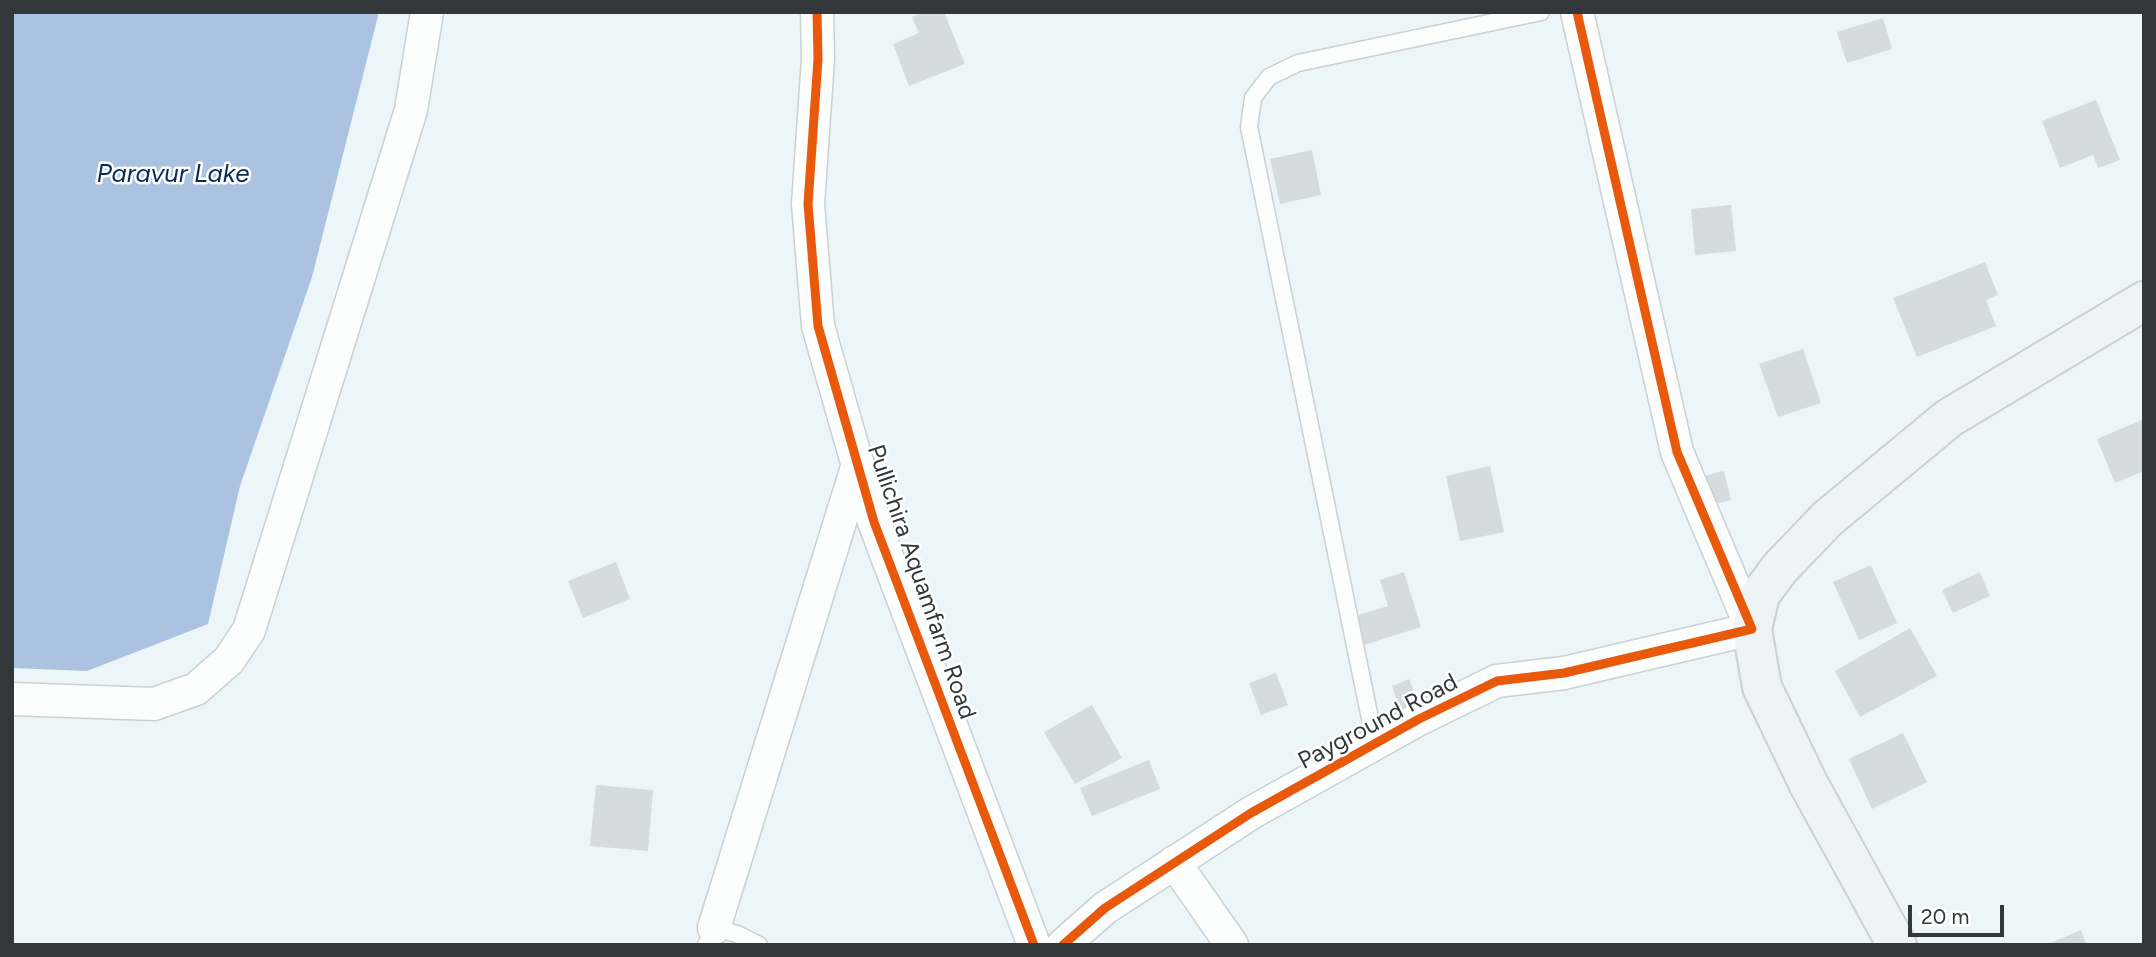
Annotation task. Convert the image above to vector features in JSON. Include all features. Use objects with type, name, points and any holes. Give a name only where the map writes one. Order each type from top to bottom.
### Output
[{"type":"main road","points":[[1897,945],[1808,783],[1762,687],[1752,629],[1760,595],[1780,568],[1827,519],[1950,418],[2144,301]]},
{"type":"street","points":[[12,699],[154,704],[196,689],[229,660],[249,630],[411,110],[427,12]]},
{"type":"street","name":"Pullichira Aquamfarm Road","points":[[817,12],[818,59],[808,204],[818,326],[874,522],[1034,945]]},
{"type":"street","points":[[1577,12],[1677,452],[1752,629]]},
{"type":"street","name":"Pullichira Aquamfarm Road","points":[[710,937],[858,464]]},
{"type":"street","name":"Payground Road","points":[[1063,945],[1105,908],[1251,813],[1375,743],[1497,681],[1564,673],[1752,629]]},
{"type":"street","points":[[1174,862],[1232,945]]},
{"type":"lane","points":[[1375,743],[1249,127],[1253,98],[1269,77],[1298,63],[1541,12]]},
{"type":"lane","name":"Pullichira Aquamfarm Road","points":[[710,937],[737,933],[759,945]]},
{"type":"water","name":"Paravur Lake","points":[[12,12],[379,12],[312,277],[240,486],[208,624],[87,671],[12,668]]},
{"type":"building","points":[[923,12],[944,12],[965,64],[909,86],[893,44],[919,33],[912,17]]},
{"type":"building","points":[[1883,18],[1892,49],[1847,63],[1837,32]]},
{"type":"building","points":[[2096,100],[2120,160],[2098,168],[2093,155],[2060,168],[2042,121]]},
{"type":"building","points":[[1312,150],[1321,195],[1280,204],[1270,159]]},
{"type":"building","points":[[1731,205],[1736,251],[1695,255],[1691,209]]},
{"type":"building","points":[[1985,262],[1998,295],[1986,300],[1996,326],[1917,357],[1893,298]]},
{"type":"building","points":[[1803,349],[1821,403],[1778,417],[1759,364]]},
{"type":"building","points":[[2144,419],[2144,471],[2115,483],[2097,439]]},
{"type":"building","points":[[1490,466],[1504,532],[1460,541],[1446,476]]},
{"type":"building","points":[[1724,471],[1731,500],[1711,505],[1703,476]]},
{"type":"building","points":[[616,562],[630,599],[583,618],[568,581]]},
{"type":"building","points":[[1871,565],[1897,623],[1859,640],[1833,582]]},
{"type":"building","points":[[1404,572],[1421,627],[1364,645],[1355,616],[1388,606],[1380,580]]},
{"type":"building","points":[[1980,572],[1990,596],[1953,613],[1942,590]]},
{"type":"building","points":[[1910,628],[1937,676],[1860,717],[1835,671]]},
{"type":"building","points":[[1276,673],[1288,705],[1261,715],[1249,683]]},
{"type":"building","points":[[1409,679],[1420,707],[1402,714],[1392,686]]},
{"type":"building","points":[[1092,705],[1122,758],[1075,784],[1044,732]]},
{"type":"building","points":[[1903,733],[1927,782],[1872,809],[1849,759]]},
{"type":"building","points":[[1149,760],[1160,789],[1092,816],[1080,788]]},
{"type":"building","points":[[596,785],[653,790],[648,851],[590,846]]},
{"type":"building","points":[[2081,930],[2087,945],[2046,945]]},
{"type":"cycle path","points":[[817,12],[818,59],[808,204],[818,326],[874,522],[1034,945]]},
{"type":"cycle path","points":[[1063,945],[1105,908],[1251,813],[1419,719],[1497,681],[1564,673],[1752,629],[1677,452],[1577,12]]}]
